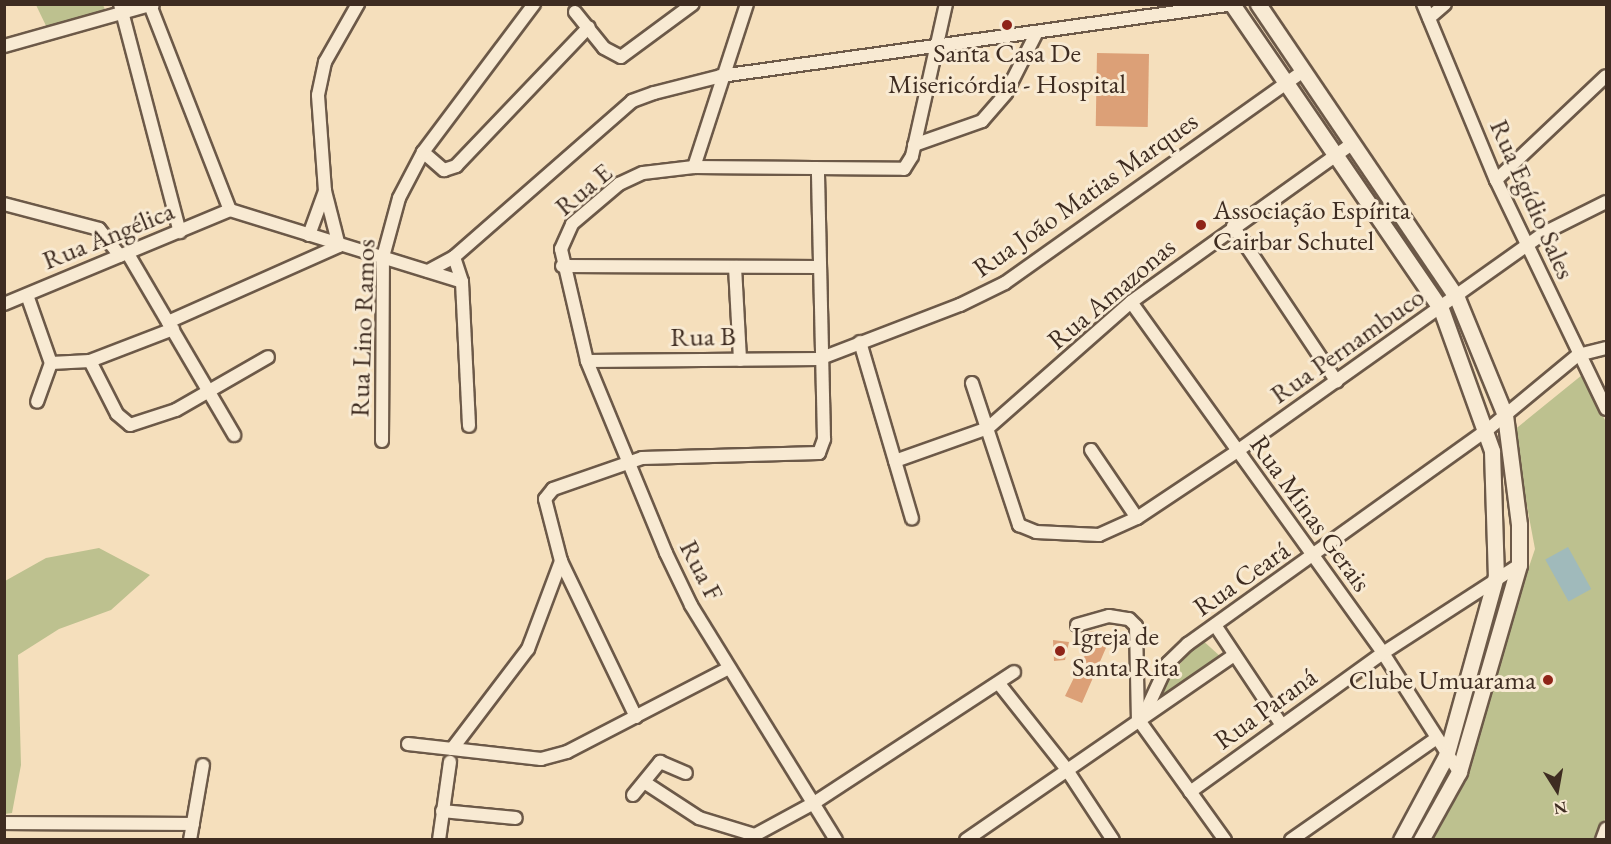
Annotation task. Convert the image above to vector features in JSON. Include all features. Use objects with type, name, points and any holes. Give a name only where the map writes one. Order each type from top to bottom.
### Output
[{"type":"street","points":[[339,246],[325,191],[318,95],[325,62],[358,4]]},
{"type":"street","name":"Rua Lino Ramos","points":[[382,441],[383,257],[399,198],[423,153],[534,4]]},
{"type":"street","points":[[563,4],[575,8],[604,48],[621,57],[693,4]]},
{"type":"street","points":[[694,167],[747,4]]},
{"type":"street","points":[[914,145],[946,4]]},
{"type":"street","points":[[1258,4],[1300,73],[1456,298],[1505,415],[1519,525],[1519,565],[1459,772],[1421,840]]},
{"type":"street","name":"Rua Egídio Sales","points":[[1424,4],[1496,180],[1578,355],[1606,409]]},
{"type":"street","points":[[1429,18],[1445,4]]},
{"type":"street","points":[[4,46],[122,10],[151,5],[230,210],[339,246],[383,257],[462,282]]},
{"type":"street","points":[[428,271],[454,256],[632,101],[722,76],[1233,5],[1283,85],[1442,309],[1486,431],[1496,479],[1496,576],[1446,756],[1401,840]]},
{"type":"street","points":[[122,10],[180,232]]},
{"type":"street","points":[[423,153],[444,170],[456,166],[589,27]]},
{"type":"street","points":[[914,145],[982,121],[1006,93],[1037,32]]},
{"type":"street","name":"Rua João Matias Marques","points":[[819,358],[1005,283],[1300,73]]},
{"type":"street","points":[[1496,180],[1606,76]]},
{"type":"street","name":"Rua E","points":[[626,462],[587,361],[562,266],[563,236],[619,184],[643,173],[694,167],[903,169],[914,145]]},
{"type":"street","name":"Rua Amazonas","points":[[896,461],[988,428],[1131,302],[1233,226],[1350,145]]},
{"type":"street","points":[[636,717],[561,561],[545,499],[553,489],[626,462],[819,453],[824,439],[819,358],[818,169]]},
{"type":"street","points":[[309,235],[325,191]]},
{"type":"street","name":"Rua Pernambuco","points":[[988,428],[1019,525],[1036,532],[1099,535],[1137,518],[1442,309],[1527,246],[1606,202]]},
{"type":"street","points":[[4,204],[99,229],[124,255],[170,325],[234,435]]},
{"type":"street","name":"Rua Angélica","points":[[4,304],[230,210]]},
{"type":"street","points":[[1233,226],[1336,382]]},
{"type":"street","points":[[51,363],[90,361],[339,246]]},
{"type":"street","points":[[454,256],[462,282],[469,426]]},
{"type":"street","points":[[562,266],[820,267]]},
{"type":"street","points":[[735,267],[740,360]]},
{"type":"street","points":[[27,295],[51,363],[37,402]]},
{"type":"street","name":"Rua Minas Gerais","points":[[1131,302],[1236,452],[1383,652],[1435,739],[1459,772]]},
{"type":"street","points":[[860,342],[912,519]]},
{"type":"street","points":[[1578,355],[1606,348]]},
{"type":"street","name":"Rua Ceará","points":[[1141,717],[1168,663],[1215,625],[1486,431],[1578,355]]},
{"type":"street","points":[[90,361],[117,414],[130,425],[176,410],[268,357]]},
{"type":"street","name":"Rua B","points":[[587,361],[819,358]]},
{"type":"street","points":[[972,383],[988,428]]},
{"type":"street","points":[[1091,450],[1137,518]]},
{"type":"street","name":"Rua F","points":[[626,462],[691,605],[836,840]]},
{"type":"street","points":[[452,749],[528,649],[561,561]]},
{"type":"street","name":"Rua Paraná","points":[[1190,792],[1383,652],[1496,576],[1519,565]]},
{"type":"street","points":[[1077,624],[1109,616],[1129,619],[1136,626],[1141,717],[1223,839]]},
{"type":"street","points":[[1215,625],[1281,724]]},
{"type":"street","points":[[966,840],[1065,767],[1234,654]]},
{"type":"street","points":[[408,744],[541,759],[636,717],[729,668]]},
{"type":"street","points":[[644,782],[699,818],[755,835],[814,803],[1000,685],[1014,672]]},
{"type":"street","points":[[1000,685],[1065,767],[1113,840]]},
{"type":"street","points":[[1291,840],[1435,739]]},
{"type":"street","points":[[439,840],[450,762]]},
{"type":"street","points":[[633,795],[660,762],[686,773]]},
{"type":"street","points":[[190,840],[203,765]]},
{"type":"street","points":[[442,811],[516,818]]},
{"type":"street","points":[[4,824],[193,824]]},
{"type":"street","points":[[1602,840],[1606,829]]},
{"type":"green space","points":[[36,5],[103,5],[109,18],[49,32]]},
{"type":"green space","name":"Clube Umuarama","points":[[1582,375],[1606,422],[1606,817],[1596,839],[1424,840],[1446,811],[1535,549],[1513,431]]},
{"type":"green space","points":[[99,548],[150,575],[111,610],[59,629],[18,655],[21,765],[12,813],[5,814],[5,581],[46,558]]},
{"type":"green space","points":[[1200,638],[1221,657],[1153,701],[1177,668]]},
{"type":"water","points":[[1568,547],[1591,589],[1569,602],[1545,560]]},
{"type":"building","points":[[1097,53],[1149,54],[1148,127],[1096,126]]},
{"type":"building","points":[[1086,631],[1112,634],[1082,703],[1065,696],[1088,649]]},
{"type":"building","name":"Igreja de Santa Rita","points":[[1053,640],[1069,642],[1065,660],[1054,661]]},
{"type":"place","name":"Santa Casa De Misericórdia - Hospital","points":[[1007,25]]},
{"type":"place","name":"Associação Espírita Cairbar Schutel","points":[[1201,225]]},
{"type":"place","name":"Igreja de Santa Rita","points":[[1060,651]]},
{"type":"place","name":"Clube Umuarama","points":[[1548,680]]}]
